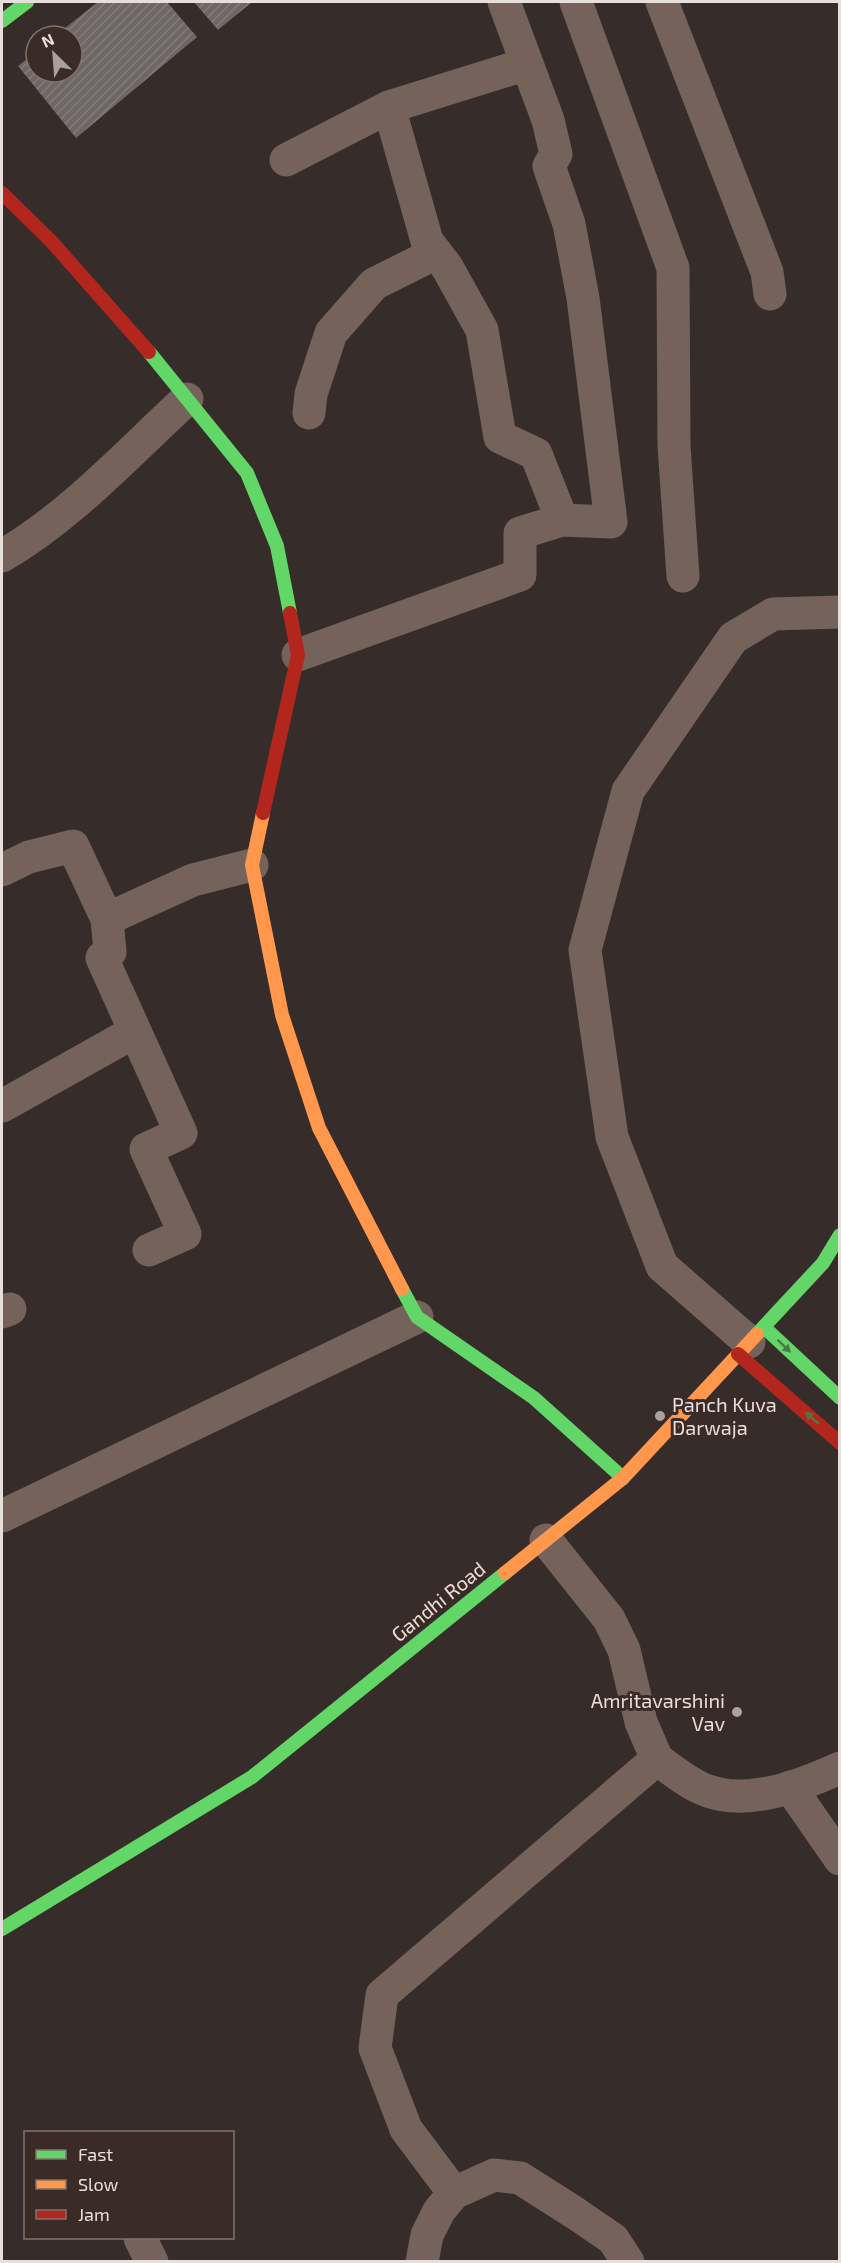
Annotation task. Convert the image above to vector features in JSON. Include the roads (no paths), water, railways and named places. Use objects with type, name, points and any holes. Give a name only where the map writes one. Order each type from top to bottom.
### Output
[{"type":"street","points":[[2,21],[27,2]]},
{"type":"street","points":[[298,655],[520,575],[520,533],[562,520],[611,522],[583,298],[569,224],[549,166],[556,154],[548,120],[504,2]]},
{"type":"street","points":[[576,2],[673,268],[674,446],[683,576]]},
{"type":"street","points":[[662,2],[767,272],[771,294]]},
{"type":"street","points":[[286,160],[390,107],[527,64]]},
{"type":"street","points":[[390,107],[427,241],[482,330],[500,437],[536,454],[562,520]]},
{"type":"street","points":[[2,193],[51,241],[248,473],[277,546],[298,655],[252,865],[282,1016],[319,1128],[417,1317],[534,1398],[623,1478]]},
{"type":"street","points":[[309,413],[311,394],[331,333],[374,284],[436,253]]},
{"type":"street","points":[[2,556],[25,542],[81,496],[187,399]]},
{"type":"street","points":[[840,612],[773,614],[733,638],[628,791],[585,950],[612,1137],[662,1266],[750,1341],[840,1398]]},
{"type":"street","points":[[2,870],[29,857],[73,846],[107,919],[110,952],[102,958],[181,1133],[146,1149],[185,1234],[149,1250]]},
{"type":"street","points":[[107,919],[193,880],[252,865]]},
{"type":"street","points":[[2,1106],[134,1032]]},
{"type":"street","name":"Gandhi Road","points":[[2,1929],[252,1777],[623,1478],[823,1263],[840,1235]]},
{"type":"street","points":[[2,1516],[417,1317]]},
{"type":"street","points":[[750,1341],[840,1443]]},
{"type":"street","points":[[546,1540],[609,1618],[624,1650],[641,1722],[657,1759],[708,1791],[732,1796],[770,1792],[790,1787],[840,1768]]},
{"type":"street","points":[[454,2193],[406,2129],[375,2048],[382,1995],[657,1759]]},
{"type":"street","points":[[790,1787],[840,1859]]},
{"type":"street","points":[[422,2262],[427,2235],[439,2211],[454,2193],[494,2175],[520,2178],[614,2239],[628,2262]]},
{"type":"street","points":[[140,2239],[152,2262]]},
{"type":"place","name":"Panch Kuva Darwaja","points":[[660,1416]]},
{"type":"place","name":"Amritavarshini Vav","points":[[737,1712]]}]
